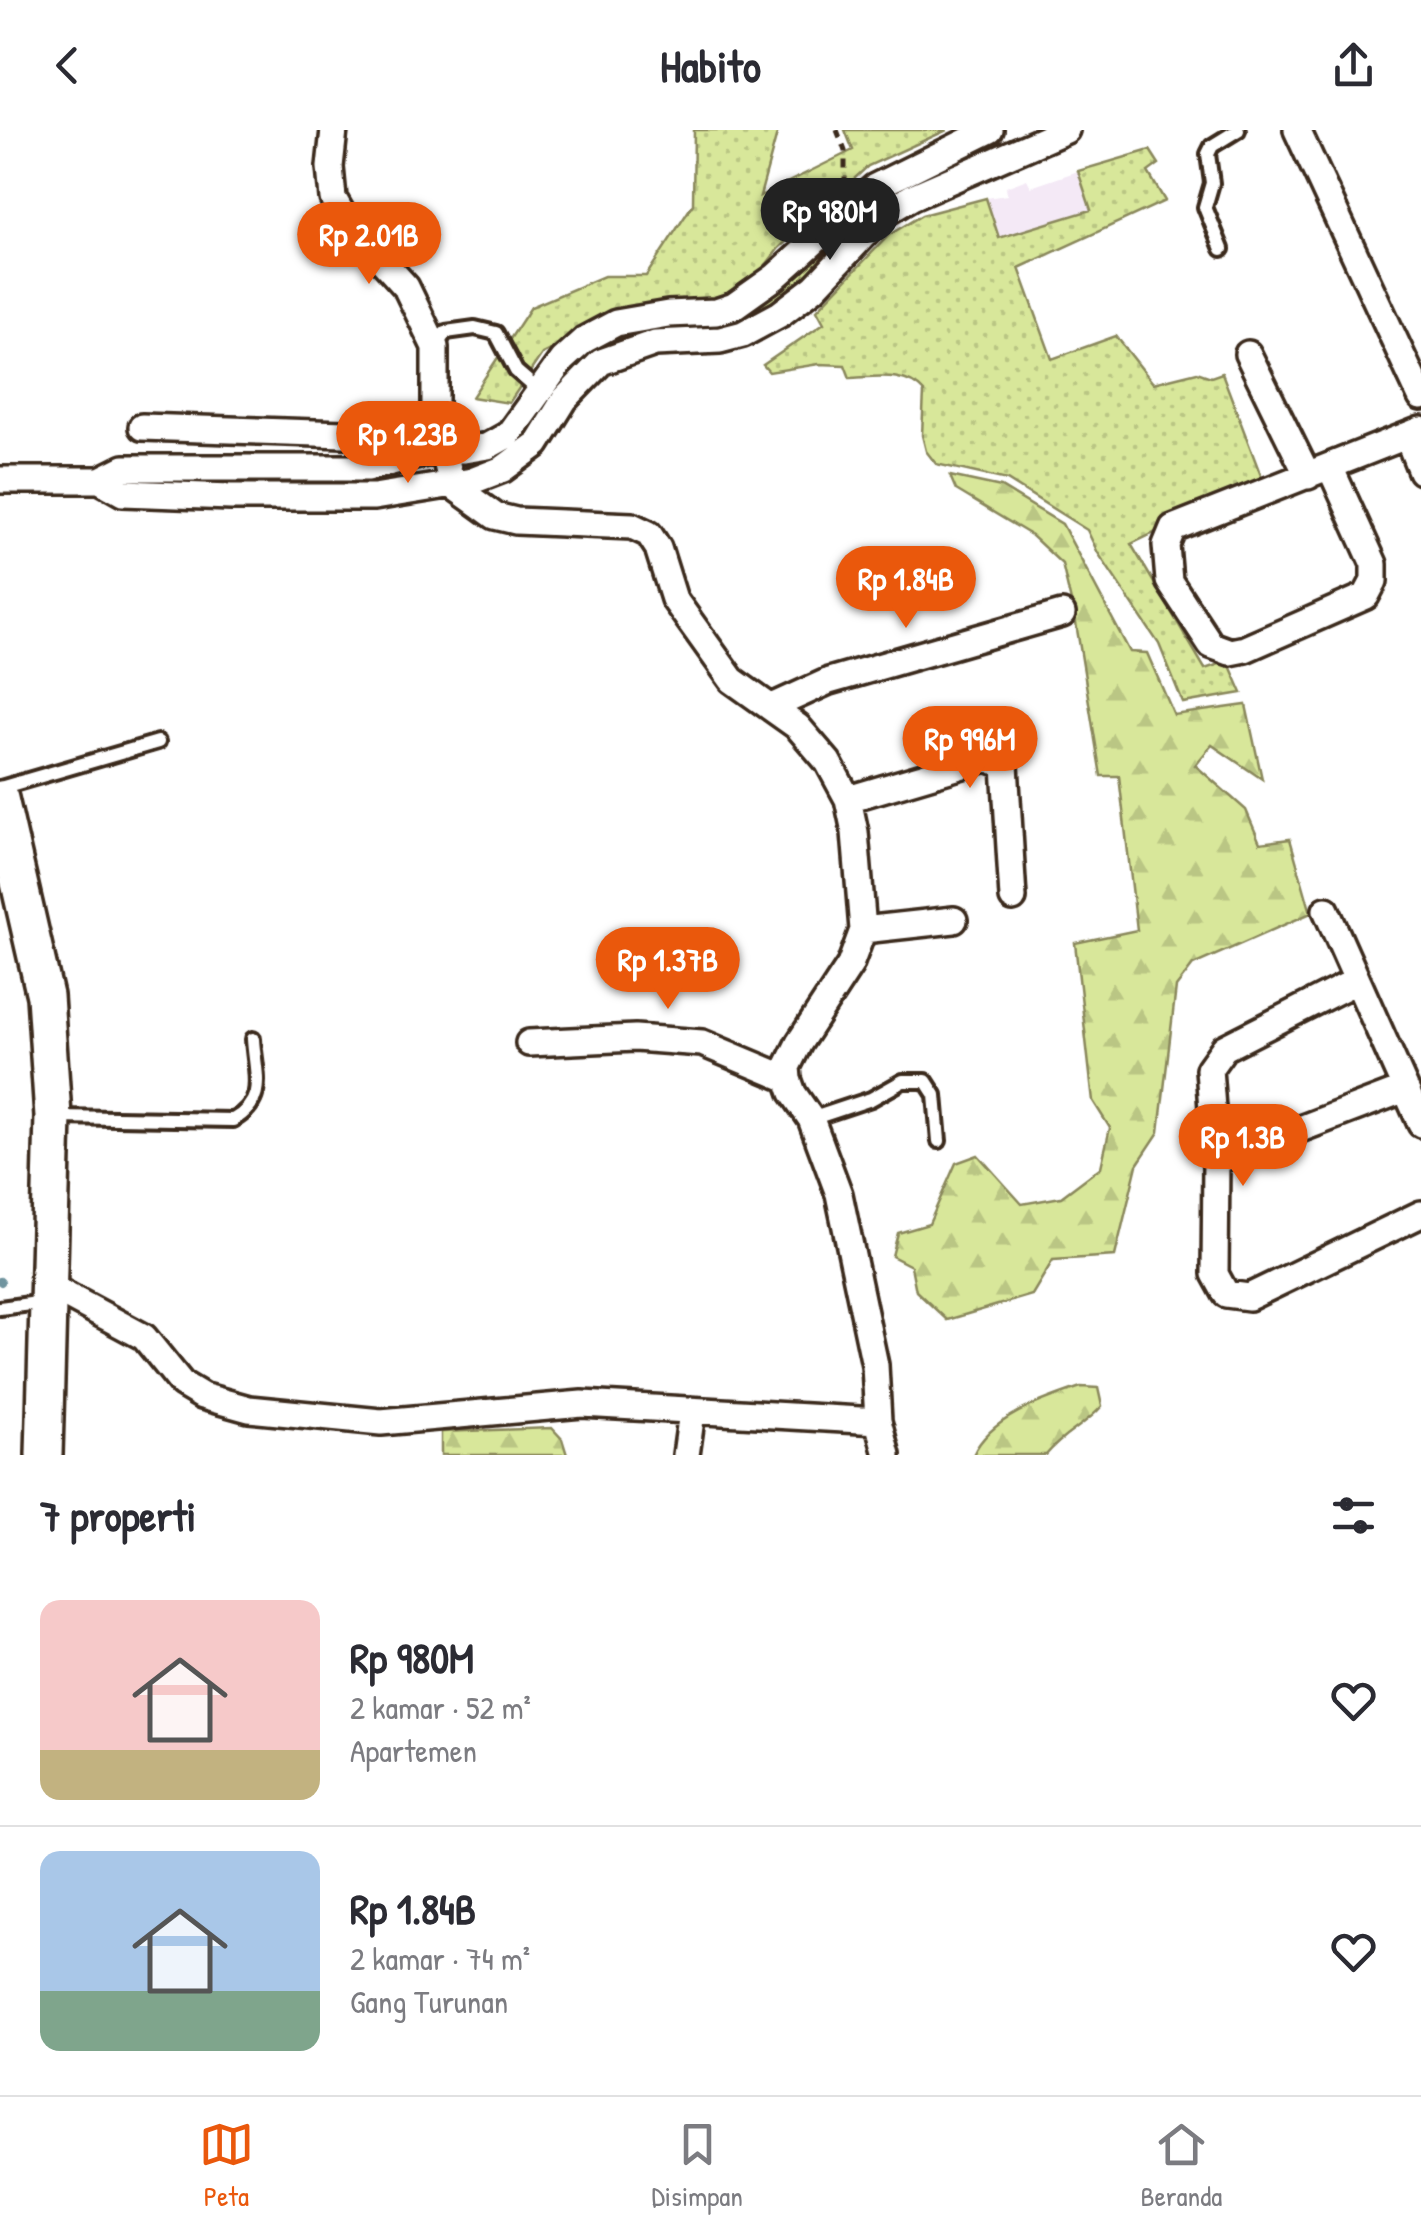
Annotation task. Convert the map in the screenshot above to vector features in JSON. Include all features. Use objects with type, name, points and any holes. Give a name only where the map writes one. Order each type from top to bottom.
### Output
[{"type":"main road","points":[[0,799],[45,996],[53,1116],[44,1455]]},
{"type":"street","points":[[334,130],[330,167],[333,198],[346,222],[406,287],[435,347],[434,416],[452,485],[495,516],[516,521],[632,526],[649,534],[658,548],[674,599],[732,680],[798,726],[828,762],[848,798],[855,832],[862,930],[850,966],[793,1055],[788,1079],[811,1119],[839,1194],[875,1365],[878,1421],[887,1455]]},
{"type":"street","points":[[902,172],[909,155],[951,130]]},
{"type":"street","points":[[0,480],[100,480],[124,468],[367,468],[443,449],[488,446],[508,436],[562,360],[584,340],[616,323],[668,314],[716,312],[734,306],[775,277],[859,200],[902,172],[990,130]]},
{"type":"street","points":[[100,480],[122,493],[231,498],[374,497],[472,481],[504,469],[538,444],[565,399],[601,362],[655,343],[720,340],[743,334],[814,288],[885,213],[912,197],[1066,130]]},
{"type":"street","points":[[1297,130],[1421,397]]},
{"type":"street","points":[[1248,354],[1318,471],[1374,564],[1374,581],[1366,596],[1245,649],[1230,652],[1210,645],[1169,581],[1166,545],[1173,528],[1318,471],[1414,433],[1421,472]]},
{"type":"street","points":[[539,392],[565,399]]},
{"type":"street","points":[[142,427],[373,435],[434,416]]},
{"type":"street","points":[[772,706],[829,681],[1062,614]]},
{"type":"street","points":[[848,798],[987,758],[1004,765],[1013,898]]},
{"type":"street","points":[[1326,910],[1420,1119]]},
{"type":"street","points":[[862,930],[954,920]]},
{"type":"street","points":[[1356,980],[1224,1048],[1209,1069],[1216,1161],[1215,1274],[1226,1294],[1249,1298],[1421,1214]]},
{"type":"street","points":[[530,1043],[635,1038],[702,1044],[788,1079]]},
{"type":"street","points":[[1216,1161],[1405,1089]]},
{"type":"street","points":[[48,1294],[144,1337],[182,1384],[202,1396],[250,1409],[381,1422],[582,1404],[878,1421]]},
{"type":"street","points":[[686,1455],[692,1412]]},
{"type":"lane","points":[[1222,249],[1205,207],[1212,183],[1208,154],[1212,146],[1238,130]]},
{"type":"lane","points":[[435,347],[446,332],[475,328],[496,333],[516,371],[539,392]]},
{"type":"lane","points":[[0,788],[158,742]]},
{"type":"lane","points":[[53,1116],[232,1120],[248,1111],[257,1099],[253,1039]]},
{"type":"lane","points":[[811,1119],[871,1099],[911,1079],[926,1082],[935,1094],[939,1141]]},
{"type":"lane","points":[[0,1308],[48,1294]]},
{"type":"path","points":[[837,130],[846,151],[845,182],[859,200]]},
{"type":"shaded area","points":[[1078,171],[1092,209],[999,238],[986,198],[1007,195],[1006,187],[1027,179],[1031,187]]},
{"type":"green space","points":[[694,130],[778,130],[760,196],[853,150],[845,130],[947,130],[868,166],[779,248],[734,306],[600,325],[542,354],[509,403],[472,397],[531,307],[604,276],[646,276],[693,204]]},
{"type":"green space","points":[[1150,150],[1159,164],[1148,172],[1165,201],[1019,268],[1052,359],[1116,336],[1153,383],[1197,372],[1211,377],[1222,373],[1263,481],[1131,544],[1205,669],[1228,661],[1242,693],[1183,703],[1159,644],[1087,530],[1007,480],[936,464],[926,451],[922,435],[924,392],[917,385],[890,377],[850,378],[845,365],[819,364],[769,372],[763,365],[824,323],[817,310],[889,235],[922,215],[986,198],[999,238],[1091,210],[1078,171]]},
{"type":"green space","points":[[863,215],[865,218],[820,267],[769,310],[722,330],[675,331],[669,327],[670,323],[752,301],[781,287],[803,270],[843,227]]},
{"type":"green space","points":[[950,476],[1001,487],[1062,524],[1130,652],[1147,653],[1174,715],[1246,705],[1262,779],[1212,745],[1195,765],[1246,810],[1260,843],[1290,839],[1311,913],[1193,965],[1176,987],[1159,1132],[1137,1165],[1115,1256],[1053,1260],[1032,1295],[947,1320],[916,1291],[911,1266],[892,1256],[898,1233],[929,1224],[956,1163],[978,1155],[1022,1204],[1061,1197],[1101,1167],[1110,1128],[1093,1101],[1075,943],[1137,930],[1119,776],[1101,776],[1076,623],[1062,564],[1031,535],[956,490]]},
{"type":"green space","points":[[1081,1387],[1098,1388],[1102,1406],[1046,1455],[973,1455],[1005,1420]]},
{"type":"green space","points":[[552,1428],[562,1439],[567,1455],[441,1455],[441,1432]]}]
